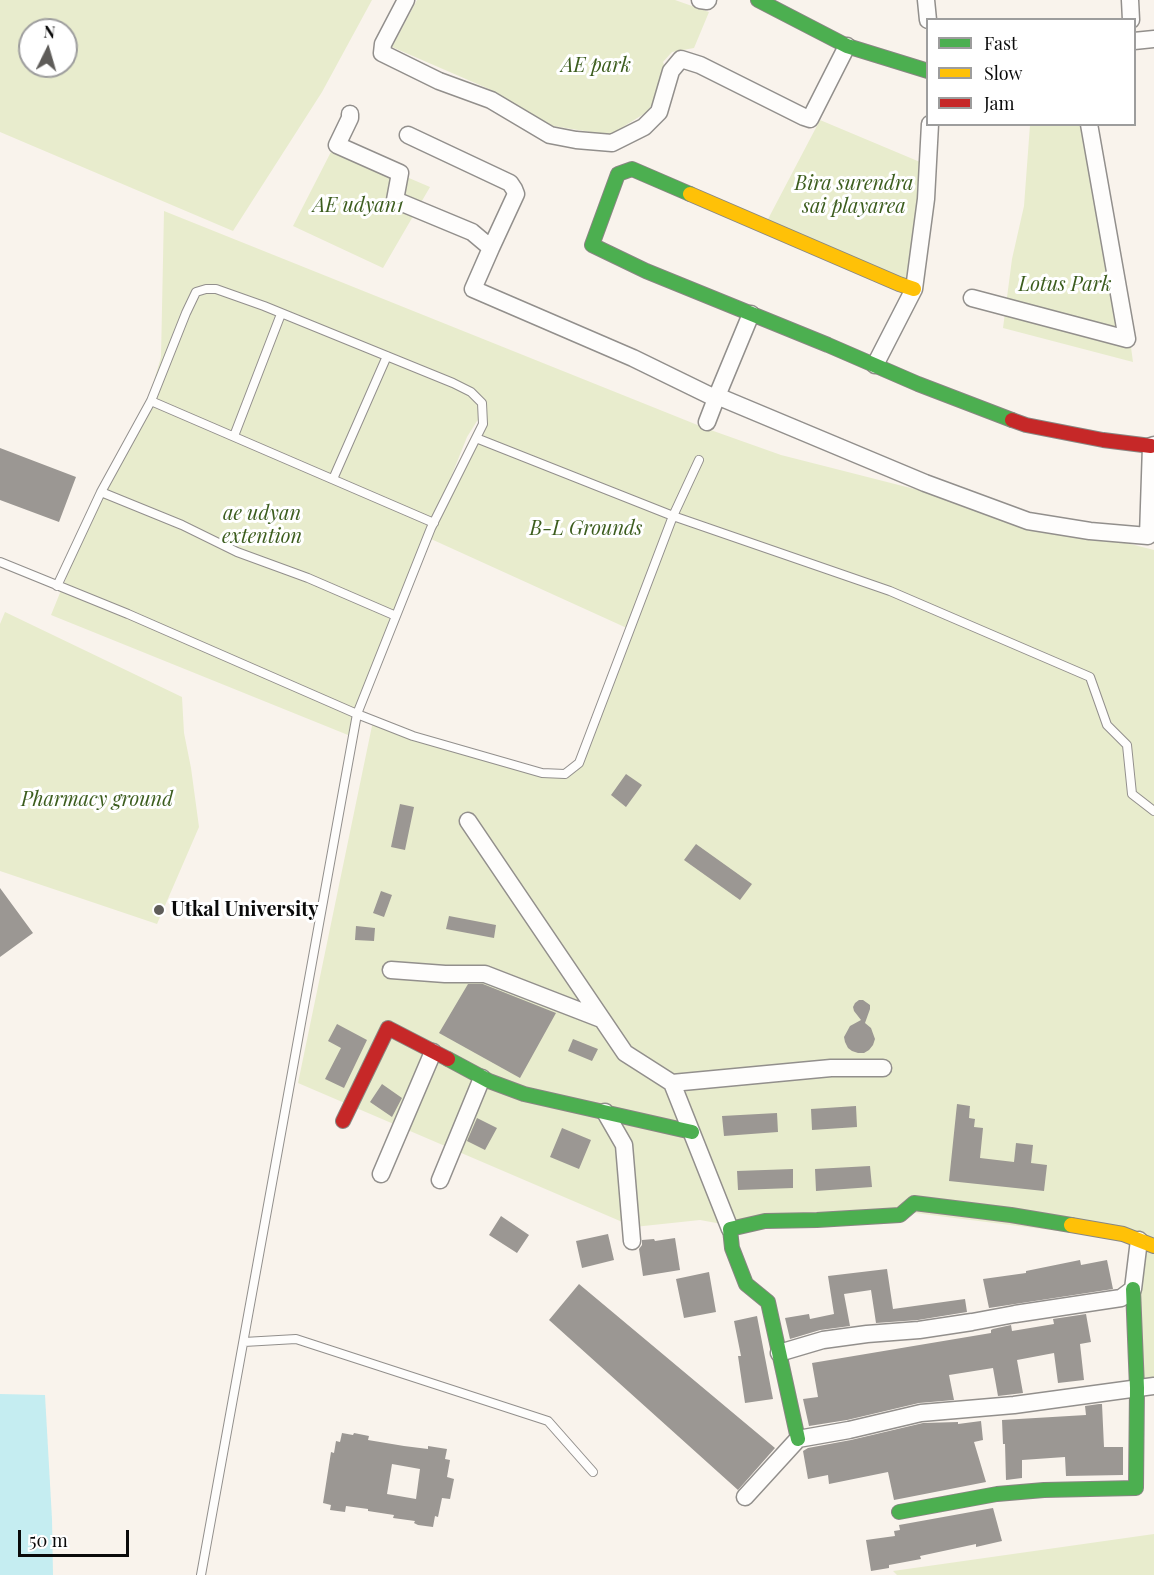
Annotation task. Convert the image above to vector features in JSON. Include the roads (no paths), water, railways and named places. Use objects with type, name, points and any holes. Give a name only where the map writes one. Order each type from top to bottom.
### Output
[{"type":"street","points":[[406,0],[383,44],[382,53],[439,81],[491,100],[550,135],[576,140],[612,143],[644,128],[659,112],[670,71],[681,59],[700,65],[810,119],[847,46]]},
{"type":"street","points":[[700,0],[708,0]]},
{"type":"street","points":[[758,0],[847,46],[926,71]]},
{"type":"street","points":[[926,0],[928,18]]},
{"type":"street","points":[[1130,0],[1131,18]]},
{"type":"street","points":[[1136,41],[1154,39]]},
{"type":"street","points":[[350,114],[337,146],[400,173],[395,200],[472,232],[491,248]]},
{"type":"street","points":[[875,365],[914,289],[926,199],[930,126]]},
{"type":"street","points":[[972,298],[1127,339],[1089,126]]},
{"type":"street","points":[[408,135],[510,183],[514,189],[516,194],[473,289],[717,397],[925,483],[1028,521],[1090,531],[1148,536],[1153,446],[1103,440],[1026,425],[918,384],[646,271],[591,245],[618,174],[632,169],[914,289]]},
{"type":"street","points":[[707,422],[751,314]]},
{"type":"street","points":[[468,821],[625,1053],[672,1083],[730,1229],[732,1248],[746,1284],[768,1302],[798,1439]]},
{"type":"street","points":[[392,970],[485,974],[601,1019]]},
{"type":"street","points":[[343,1121],[388,1028],[482,1078],[524,1094],[692,1132]]},
{"type":"street","points":[[381,1174],[433,1052]]},
{"type":"street","points":[[672,1083],[831,1068],[884,1068]]},
{"type":"street","points":[[440,1180],[482,1078]]},
{"type":"street","points":[[605,1112],[624,1145],[632,1241]]},
{"type":"street","points":[[730,1229],[765,1221],[900,1215],[914,1203],[1074,1225],[1123,1234],[1146,1243],[1133,1290],[1146,1387],[1136,1488],[1044,1490],[997,1494],[899,1512]]},
{"type":"street","points":[[779,1353],[823,1340],[919,1330],[1121,1298],[1133,1290]]},
{"type":"street","points":[[745,1497],[798,1439],[921,1413],[1014,1405],[1146,1387]]},
{"type":"lane","points":[[57,586],[101,492],[151,400],[196,292],[216,289],[281,314],[453,383],[471,392],[482,403],[483,424],[434,523],[357,714],[201,1575]]},
{"type":"lane","points":[[234,436],[281,314]]},
{"type":"lane","points":[[333,479],[387,356]]},
{"type":"lane","points":[[151,400],[434,523]]},
{"type":"lane","points":[[476,438],[673,516],[890,591],[1090,677],[1107,725],[1127,745],[1132,795],[1154,811]]},
{"type":"lane","points":[[0,562],[128,614],[357,714],[424,739],[542,773],[565,774],[579,763],[673,516],[699,460]]},
{"type":"lane","points":[[101,492],[182,525],[237,552],[308,578],[396,616]]},
{"type":"lane","points":[[244,1342],[296,1339],[548,1421],[593,1472]]},
{"type":"water","points":[[0,1394],[45,1395],[53,1575],[0,1575]]},
{"type":"place","name":"Utkal University","points":[[159,910]]},
{"type":"park label","name":"AE park","points":[[596,66]]},
{"type":"park label","name":"Bira surendra sai playarea","points":[[854,196]]},
{"type":"park label","name":"AE udyan1","points":[[358,206]]},
{"type":"park label","name":"Lotus Park","points":[[1065,285]]},
{"type":"park label","name":"ae udyan extention","points":[[262,526]]},
{"type":"park label","name":"B-L Grounds","points":[[586,529]]},
{"type":"park label","name":"Pharmacy ground","points":[[97,800]]}]
